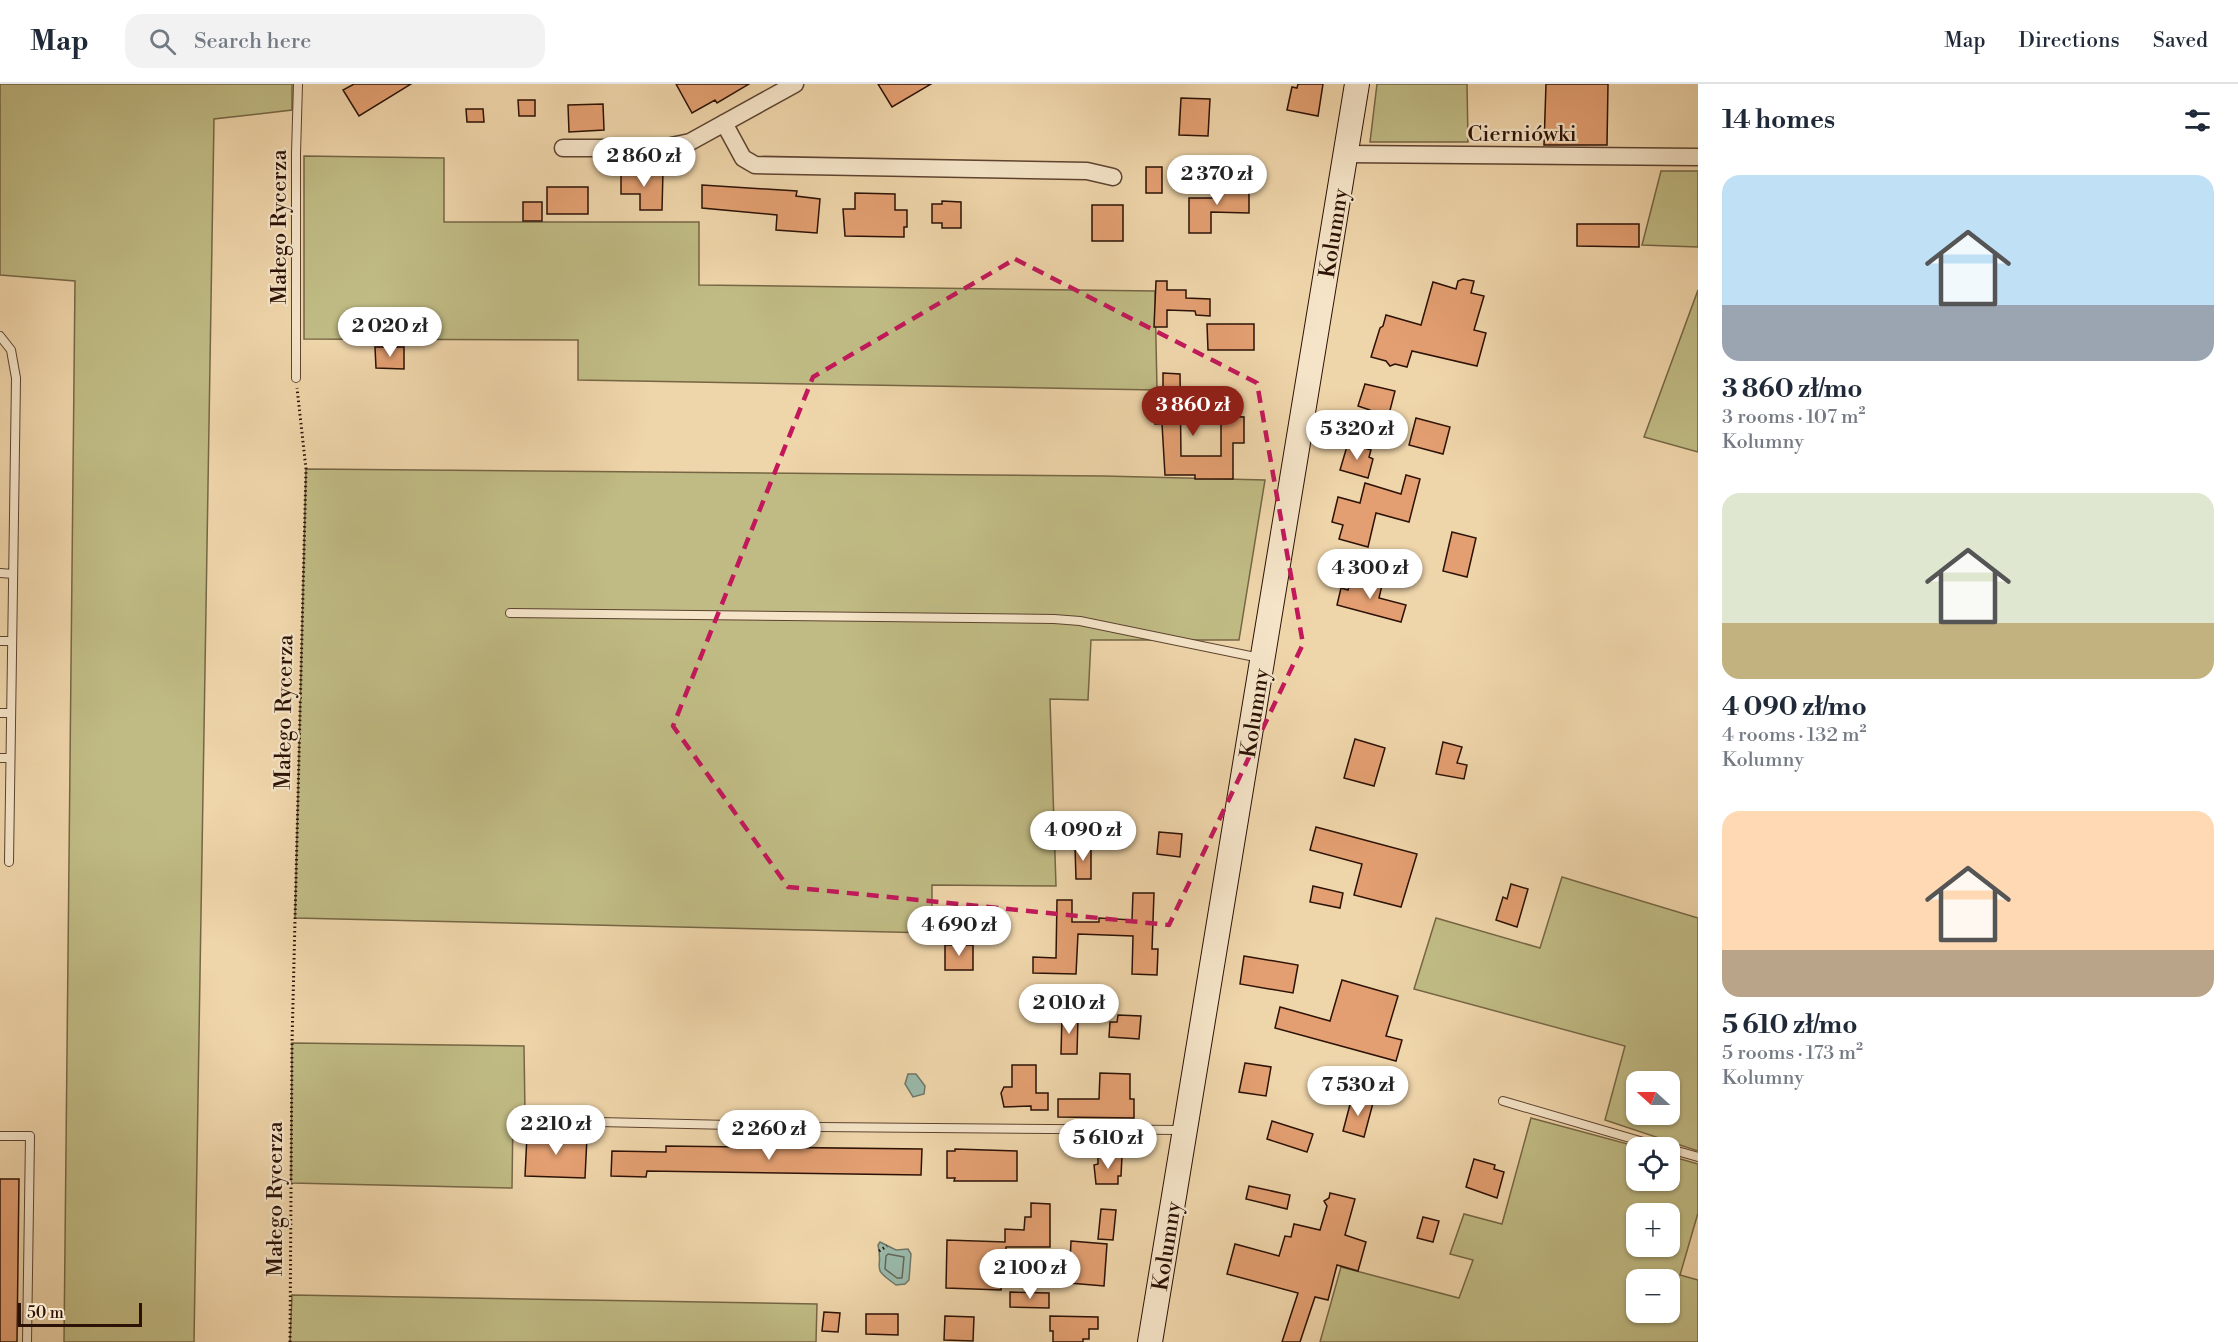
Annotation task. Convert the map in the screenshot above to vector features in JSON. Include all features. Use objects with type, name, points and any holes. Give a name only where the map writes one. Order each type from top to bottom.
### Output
[{"type":"street","points":[[563,148],[662,148],[690,142],[795,84]]},
{"type":"street","name":"Kolumny","points":[[1150,1342],[1357,84]]},
{"type":"street","points":[[724,123],[743,158],[755,165],[1087,171],[1113,177]]},
{"type":"street","name":"Cierniówki","points":[[1346,154],[1698,157]]},
{"type":"lane","name":"Małego Rycerza","points":[[296,378],[298,84]]},
{"type":"lane","points":[[0,336],[11,350],[16,378],[9,862]]},
{"type":"lane","points":[[0,573],[13,574]]},
{"type":"lane","points":[[510,613],[1054,619],[1080,621],[1263,659]]},
{"type":"lane","points":[[0,641],[12,641]]},
{"type":"lane","points":[[0,713],[11,713]]},
{"type":"lane","points":[[0,758],[10,758]]},
{"type":"lane","points":[[0,790],[10,790]]},
{"type":"lane","points":[[1503,1101],[1626,1137]]},
{"type":"lane","points":[[555,1121],[819,1127],[1185,1130]]},
{"type":"lane","points":[[0,1136],[30,1136],[27,1342]]},
{"type":"lane","points":[[1680,1152],[1698,1157]]},
{"type":"path","name":"Małego Rycerza","points":[[290,1342],[292,1043],[306,469],[296,378]]},
{"type":"path","points":[[879,1251],[887,1246]]},
{"type":"highlighted area","points":[[1015,259],[1257,383],[1303,644],[1169,925],[788,887],[673,726],[813,377]]},
{"type":"shaded area","points":[[0,84],[292,84],[292,110],[214,119],[194,1342],[64,1342],[75,281],[0,275]]},
{"type":"shaded area","points":[[1377,84],[1467,84],[1468,142],[1370,142]]},
{"type":"shaded area","points":[[304,156],[444,158],[444,222],[699,222],[699,285],[1155,291],[1157,390],[578,380],[578,340],[304,339]]},
{"type":"shaded area","points":[[1661,171],[1698,171],[1698,247],[1642,245]]},
{"type":"shaded area","points":[[1698,290],[1698,452],[1644,437]]},
{"type":"shaded area","points":[[306,469],[1104,476],[1265,480],[1239,640],[1091,640],[1088,700],[1050,699],[1056,886],[932,885],[932,933],[295,918]]},
{"type":"shaded area","points":[[1562,877],[1698,918],[1698,1151],[1680,1145],[1680,1137],[1656,1137],[1605,1120],[1625,1046],[1414,989],[1436,918],[1540,948]]},
{"type":"shaded area","points":[[292,1043],[524,1046],[525,1114],[513,1113],[512,1188],[291,1183]]},
{"type":"shaded area","points":[[1531,1118],[1626,1144],[1626,1191],[1680,1191],[1680,1159],[1698,1164],[1698,1213],[1680,1275],[1698,1280],[1698,1342],[1320,1342],[1341,1267],[1459,1298],[1473,1260],[1450,1254],[1464,1214],[1502,1224]]},
{"type":"shaded area","points":[[292,1295],[817,1304],[816,1342],[290,1342]]},
{"type":"water","points":[[908,1074],[916,1074],[925,1086],[924,1094],[913,1097],[905,1084]]},
{"type":"water","points":[[880,1242],[896,1250],[908,1249],[911,1254],[909,1280],[905,1284],[896,1285],[880,1271],[878,1245]]},
{"type":"building","points":[[354,84],[411,84],[359,116],[343,90]]},
{"type":"building","points":[[676,84],[749,84],[717,103],[715,100],[692,113]]},
{"type":"building","points":[[878,84],[931,84],[892,107]]},
{"type":"building","points":[[1298,84],[1323,84],[1318,116],[1287,110],[1292,87],[1297,88]]},
{"type":"building","points":[[1546,84],[1608,84],[1607,145],[1544,145]]},
{"type":"building","points":[[1181,98],[1210,99],[1208,136],[1179,135]]},
{"type":"building","points":[[518,100],[535,100],[535,116],[519,116]]},
{"type":"building","points":[[603,104],[604,130],[569,132],[568,105]]},
{"type":"building","points":[[466,109],[483,109],[484,122],[467,122]]},
{"type":"building","points":[[1146,167],[1162,167],[1162,193],[1146,193]]},
{"type":"building","points":[[621,171],[663,171],[662,210],[640,210],[640,194],[621,194]]},
{"type":"building","points":[[702,185],[797,191],[796,196],[820,199],[817,233],[776,230],[777,215],[702,208]]},
{"type":"building","points":[[1216,185],[1249,185],[1249,213],[1211,212],[1211,233],[1189,233],[1189,198],[1216,198]]},
{"type":"building","points":[[547,187],[588,187],[588,214],[547,214]]},
{"type":"building","points":[[855,193],[895,194],[895,210],[907,210],[907,227],[904,227],[904,237],[845,236],[843,209],[855,209]]},
{"type":"building","points":[[942,201],[961,202],[961,228],[942,228],[942,223],[932,223],[932,204],[942,204]]},
{"type":"building","points":[[523,202],[542,202],[542,221],[523,221]]},
{"type":"building","points":[[1092,205],[1123,205],[1123,241],[1092,241]]},
{"type":"building","points":[[1577,224],[1639,224],[1639,247],[1577,246]]},
{"type":"building","points":[[1463,279],[1474,281],[1471,293],[1484,296],[1474,330],[1486,333],[1477,366],[1412,351],[1407,367],[1395,364],[1390,366],[1386,361],[1371,357],[1386,315],[1421,325],[1433,282],[1456,289],[1458,281]]},
{"type":"building","points":[[1156,281],[1167,281],[1167,290],[1186,290],[1186,298],[1210,299],[1210,316],[1196,315],[1195,311],[1167,310],[1167,327],[1154,327]]},
{"type":"building","points":[[1207,324],[1254,324],[1254,350],[1208,350]]},
{"type":"building","points":[[375,347],[404,347],[404,369],[376,368]]},
{"type":"building","points":[[1163,373],[1180,374],[1181,456],[1221,456],[1221,416],[1244,417],[1244,443],[1233,443],[1233,479],[1195,479],[1195,475],[1165,475],[1162,424],[1155,424],[1155,390],[1163,390]]},
{"type":"building","points":[[1365,384],[1395,391],[1389,414],[1385,413],[1383,421],[1369,417],[1370,410],[1358,406]]},
{"type":"building","points":[[1416,418],[1450,427],[1443,454],[1409,445]]},
{"type":"building","points":[[1348,443],[1371,450],[1369,457],[1373,459],[1368,478],[1340,470]]},
{"type":"building","points":[[1406,475],[1420,479],[1409,522],[1376,513],[1368,547],[1339,539],[1343,525],[1332,522],[1338,497],[1360,503],[1365,483],[1401,494]]},
{"type":"building","points":[[1452,532],[1476,538],[1467,577],[1443,571]]},
{"type":"building","points":[[1352,577],[1382,585],[1379,598],[1406,605],[1401,622],[1337,605],[1341,588],[1348,590]]},
{"type":"building","points":[[1355,739],[1385,748],[1374,786],[1344,778]]},
{"type":"building","points":[[1443,742],[1462,747],[1457,763],[1467,765],[1464,779],[1436,774]]},
{"type":"building","points":[[1316,827],[1417,854],[1401,907],[1354,895],[1362,864],[1310,850]]},
{"type":"building","points":[[1159,832],[1182,834],[1180,857],[1157,854]]},
{"type":"building","points":[[1075,846],[1091,846],[1091,879],[1076,879]]},
{"type":"building","points":[[1511,884],[1528,889],[1517,927],[1496,920],[1503,897],[1507,899]]},
{"type":"building","points":[[1313,886],[1343,893],[1340,908],[1310,902]]},
{"type":"building","points":[[1133,893],[1154,893],[1152,949],[1158,949],[1157,975],[1132,974],[1133,936],[1078,934],[1076,974],[1033,973],[1033,957],[1056,958],[1057,900],[1072,900],[1072,922],[1099,922],[1099,918],[1132,920]]},
{"type":"building","points":[[945,945],[973,945],[973,970],[945,970]]},
{"type":"building","points":[[1244,956],[1298,965],[1293,993],[1240,984]]},
{"type":"building","points":[[1342,980],[1398,996],[1386,1036],[1402,1040],[1396,1061],[1275,1028],[1280,1007],[1330,1021]]},
{"type":"building","points":[[1118,1015],[1141,1016],[1139,1039],[1109,1037],[1110,1022],[1117,1022]]},
{"type":"building","points":[[1062,1016],[1078,1017],[1077,1054],[1061,1054]]},
{"type":"building","points":[[1245,1063],[1271,1067],[1266,1096],[1239,1092]]},
{"type":"building","points":[[1012,1065],[1036,1065],[1036,1093],[1048,1093],[1048,1110],[1031,1110],[1031,1106],[1004,1107],[1001,1093],[1004,1087],[1012,1087]]},
{"type":"building","points":[[1100,1073],[1130,1074],[1130,1099],[1134,1099],[1134,1118],[1058,1117],[1058,1099],[1099,1099]]},
{"type":"building","points":[[1352,1097],[1373,1103],[1364,1137],[1343,1131]]},
{"type":"building","points":[[1272,1121],[1313,1134],[1307,1152],[1267,1139]]},
{"type":"building","points":[[527,1135],[587,1137],[585,1178],[525,1176]]},
{"type":"building","points":[[666,1146],[922,1149],[921,1175],[647,1171],[646,1177],[611,1176],[612,1151],[666,1152]]},
{"type":"building","points":[[955,1149],[1017,1151],[1017,1181],[954,1181],[955,1178],[947,1178],[947,1151],[955,1151]]},
{"type":"building","points":[[1098,1156],[1122,1156],[1121,1176],[1118,1176],[1118,1184],[1096,1184],[1094,1165],[1098,1164]]},
{"type":"building","points":[[1474,1159],[1495,1165],[1494,1169],[1504,1172],[1497,1198],[1466,1187]]},
{"type":"building","points":[[0,1179],[19,1179],[17,1342],[0,1342]]},
{"type":"building","points":[[1249,1186],[1290,1195],[1287,1209],[1246,1199]]},
{"type":"building","points":[[1330,1193],[1355,1199],[1345,1235],[1366,1242],[1358,1271],[1337,1265],[1328,1300],[1315,1297],[1300,1342],[1282,1342],[1298,1293],[1227,1274],[1235,1244],[1279,1256],[1285,1236],[1291,1237],[1294,1224],[1320,1230],[1327,1206],[1324,1201],[1329,1198]]},
{"type":"building","points":[[1031,1203],[1050,1204],[1050,1247],[1006,1247],[1006,1267],[1002,1267],[1001,1290],[946,1288],[947,1240],[1005,1242],[1005,1229],[1024,1230],[1025,1217],[1031,1217]]},
{"type":"building","points":[[1101,1209],[1116,1210],[1113,1240],[1098,1239]]},
{"type":"building","points":[[1423,1217],[1439,1221],[1433,1242],[1417,1238]]},
{"type":"building","points":[[1071,1241],[1107,1244],[1104,1286],[1069,1283]]},
{"type":"building","points":[[1010,1292],[1049,1293],[1049,1308],[1010,1307]]},
{"type":"building","points":[[824,1312],[840,1313],[838,1332],[822,1331]]},
{"type":"building","points":[[866,1314],[898,1314],[898,1335],[866,1334]]},
{"type":"building","points":[[945,1316],[974,1317],[973,1341],[944,1340]]},
{"type":"building","points":[[1050,1316],[1098,1317],[1098,1329],[1089,1329],[1089,1339],[1083,1339],[1083,1342],[1053,1342]]}]
